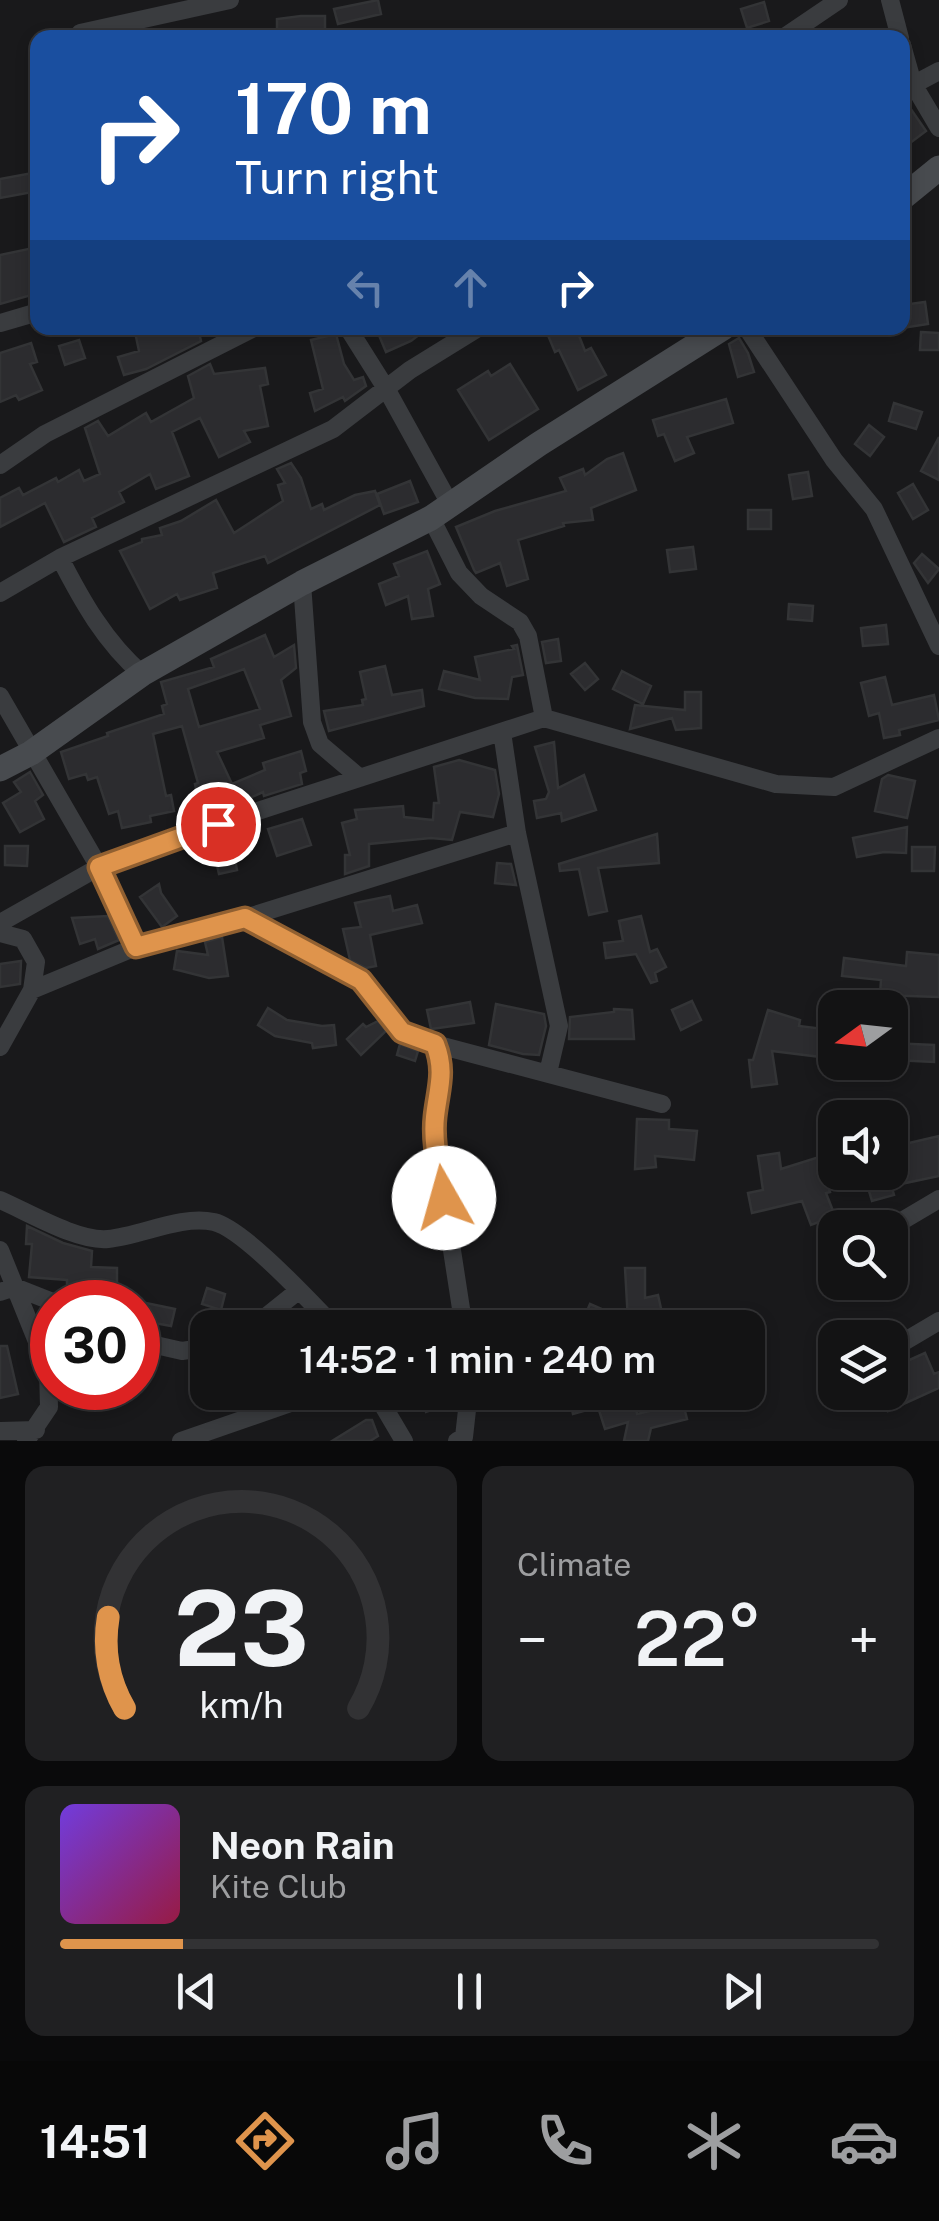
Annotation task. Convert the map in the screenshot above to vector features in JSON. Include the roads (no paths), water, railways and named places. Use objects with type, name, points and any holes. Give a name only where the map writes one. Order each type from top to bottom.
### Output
[{"type":"street","points":[[98,30],[230,0]]},
{"type":"street","points":[[796,30],[839,0]]},
{"type":"street","points":[[890,0],[898,30]]},
{"type":"street","points":[[910,86],[939,71]]},
{"type":"street","points":[[910,90],[939,128]]},
{"type":"street","points":[[910,192],[939,168]]},
{"type":"street","points":[[0,324],[30,315]]},
{"type":"street","points":[[0,465],[60,425],[240,335]]},
{"type":"street","points":[[352,335],[387,390],[441,511],[459,573],[481,596],[520,622],[528,636],[544,718]]},
{"type":"street","points":[[0,593],[60,558],[333,429],[410,370],[467,335]]},
{"type":"street","points":[[0,769],[32,753],[142,674],[302,583],[441,511],[712,335]]},
{"type":"street","points":[[752,335],[834,460],[874,509],[939,646]]},
{"type":"street","points":[[60,558],[94,620],[121,655],[142,674]]},
{"type":"street","points":[[302,583],[312,722],[320,744],[360,778]]},
{"type":"street","points":[[0,696],[99,867],[136,947]]},
{"type":"street","points":[[0,924],[99,867],[147,847],[544,718],[776,784],[834,787],[939,738]]},
{"type":"street","points":[[502,732],[517,833],[559,1026],[548,1073]]},
{"type":"street","points":[[32,990],[136,947],[245,918],[517,833]]},
{"type":"street","points":[[245,918],[361,980],[402,1032],[662,1104]]},
{"type":"street","points":[[0,933],[22,939],[36,962],[32,990],[0,1047]]},
{"type":"street","points":[[435,1044],[442,1064],[442,1089],[434,1118],[438,1166],[461,1310]]},
{"type":"street","points":[[0,1200],[83,1236],[104,1240],[159,1225],[215,1222],[249,1244],[318,1310]]},
{"type":"street","points":[[908,1218],[939,1200]]},
{"type":"street","points":[[0,1250],[7,1290],[48,1368],[49,1407],[31,1436],[0,1431]]},
{"type":"street","points":[[274,1310],[298,1291]]},
{"type":"street","points":[[908,1339],[939,1321]]},
{"type":"street","points":[[160,1346],[190,1350]]},
{"type":"street","points":[[181,1441],[270,1410]]},
{"type":"street","points":[[386,1410],[404,1441]]},
{"type":"street","points":[[456,1441],[464,1436],[467,1410]]}]
